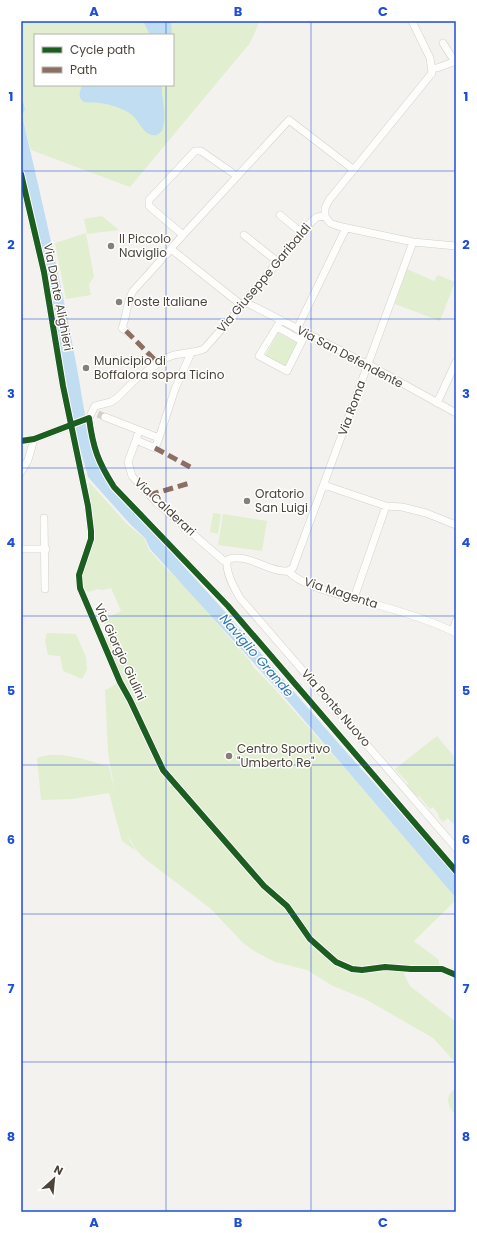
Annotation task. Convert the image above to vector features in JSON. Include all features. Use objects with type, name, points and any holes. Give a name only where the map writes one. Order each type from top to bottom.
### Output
[{"type":"street","points":[[412,21],[432,61],[433,68],[455,62],[443,43]]},
{"type":"street","name":"Via Giuseppe Garibaldi","points":[[21,441],[34,439],[72,424],[111,402],[117,398],[136,378],[166,358],[204,349],[244,304],[309,224],[317,217],[325,216],[324,208],[329,200],[428,79],[433,68]]},
{"type":"street","points":[[126,331],[122,328],[125,321],[129,299],[132,293],[183,234],[289,120],[354,170]]},
{"type":"street","points":[[183,234],[149,206],[149,200],[195,151],[198,150],[237,176]]},
{"type":"street","name":"Via Dante Alighieri","points":[[21,174],[44,272],[72,424]]},
{"type":"street","points":[[280,215],[302,232]]},
{"type":"street","points":[[325,216],[330,223],[346,228],[413,242],[456,246]]},
{"type":"street","points":[[297,329],[346,228]]},
{"type":"street","points":[[244,235],[278,262]]},
{"type":"street","name":"Via Roma","points":[[288,571],[293,568],[413,242]]},
{"type":"street","name":"Via San Defendente","points":[[171,249],[239,304],[249,304],[281,320],[368,364],[456,413]]},
{"type":"street","points":[[281,320],[259,356],[287,370],[306,333]]},
{"type":"street","points":[[276,327],[302,341]]},
{"type":"street","points":[[136,440],[155,448],[175,389],[191,353]]},
{"type":"street","points":[[437,403],[456,362]]},
{"type":"street","points":[[106,418],[159,438]]},
{"type":"street","name":"Via Giorgio Giulini","points":[[72,424],[86,490],[91,531],[89,547],[79,575],[80,588],[120,682],[163,770],[240,859],[272,894],[287,906],[310,939],[331,958],[342,965],[357,970],[385,967],[442,969],[456,975]]},
{"type":"street","name":"Via Calderari","points":[[139,430],[128,462],[132,476],[156,502],[227,562]]},
{"type":"street","points":[[21,472],[28,460],[34,439]]},
{"type":"street","points":[[324,485],[386,506],[402,507],[456,523]]},
{"type":"street","points":[[354,598],[386,506]]},
{"type":"street","points":[[44,518],[46,549],[45,590]]},
{"type":"street","points":[[21,549],[46,549]]},
{"type":"street","name":"Via Magenta","points":[[227,562],[229,559],[239,558],[279,570],[288,571],[293,576],[326,590],[422,618],[454,632]]},
{"type":"street","name":"Via Ponte Nuovo","points":[[227,562],[227,570],[233,587],[240,598],[456,848]]},
{"type":"street","points":[[454,632],[456,621]]},
{"type":"green space","points":[[21,21],[260,21],[250,43],[130,187],[31,150],[22,115],[25,108],[21,90]]},
{"type":"green space","points":[[102,216],[119,230],[87,234],[84,219]]},
{"type":"green space","points":[[86,233],[94,277],[89,284],[91,295],[66,299],[55,243]]},
{"type":"green space","points":[[407,269],[434,281],[438,275],[455,282],[440,321],[395,304]]},
{"type":"green space","points":[[278,333],[297,343],[286,366],[265,356]]},
{"type":"green space","points":[[89,482],[128,525],[144,538],[149,550],[187,589],[249,660],[255,669],[348,772],[456,898],[456,904],[454,902],[414,941],[439,960],[439,966],[448,972],[402,970],[410,986],[456,1022],[456,1063],[433,1038],[365,999],[333,986],[307,970],[275,962],[254,951],[243,943],[211,909],[144,858],[137,851],[127,834],[136,851],[122,841],[109,793],[72,799],[41,800],[37,758],[55,755],[64,755],[109,766],[115,794],[108,752],[105,690],[119,682],[101,639],[108,635],[103,620],[121,611],[111,588],[103,590],[98,589],[88,592],[83,588],[82,574],[93,544]]},
{"type":"green space","points":[[213,513],[221,514],[218,534],[210,532]]},
{"type":"green space","points":[[223,514],[267,521],[262,551],[218,545]]},
{"type":"green space","points":[[47,633],[76,634],[86,657],[87,670],[82,679],[63,671],[60,656],[48,655],[45,641]]},
{"type":"green space","points":[[437,736],[456,759],[456,821],[453,824],[448,818],[443,822],[438,817],[439,815],[433,807],[430,809],[419,796],[417,797],[407,786],[408,783],[395,769]]},
{"type":"green space","points":[[456,1088],[456,1112],[453,1112],[449,1105],[448,1099],[450,1093]]},
{"type":"water","points":[[143,21],[171,21],[172,34],[150,34]]},
{"type":"water","points":[[82,86],[162,86],[164,124],[162,131],[157,135],[148,134],[135,118],[125,110],[108,104],[84,102],[80,98]]},
{"type":"water","name":"Naviglio Grande","points":[[21,93],[25,109],[22,115],[64,302],[85,416],[95,459],[103,476],[220,606],[340,745],[456,875],[456,898],[280,692],[150,549],[145,538],[130,524],[88,477],[74,426],[21,166]]},
{"type":"tunnel","points":[[98,414],[105,417]]},
{"type":"marked path","points":[[126,331],[158,363]]},
{"type":"marked path","points":[[155,448],[192,468]]},
{"type":"marked path","points":[[149,495],[190,483]]},
{"type":"cycle path","points":[[21,174],[44,272],[63,386],[88,506],[91,539],[79,575],[80,588],[120,682],[163,770],[264,886],[287,906],[310,939],[336,962],[352,969],[362,970],[385,967],[442,969],[456,975]]},
{"type":"cycle path","points":[[21,441],[34,439],[89,418],[92,438],[97,454],[114,487],[228,606],[456,871]]},
{"type":"place","name":"Il Piccolo Naviglio","points":[[111,246]]},
{"type":"place","name":"Poste Italiane","points":[[119,302]]},
{"type":"place","name":"Municipio di Boffalora sopra Ticino","points":[[86,368]]},
{"type":"place","name":"Oratorio San Luigi","points":[[247,501]]},
{"type":"place","name":"Centro Sportivo \"Umberto Re\"","points":[[229,756]]}]
